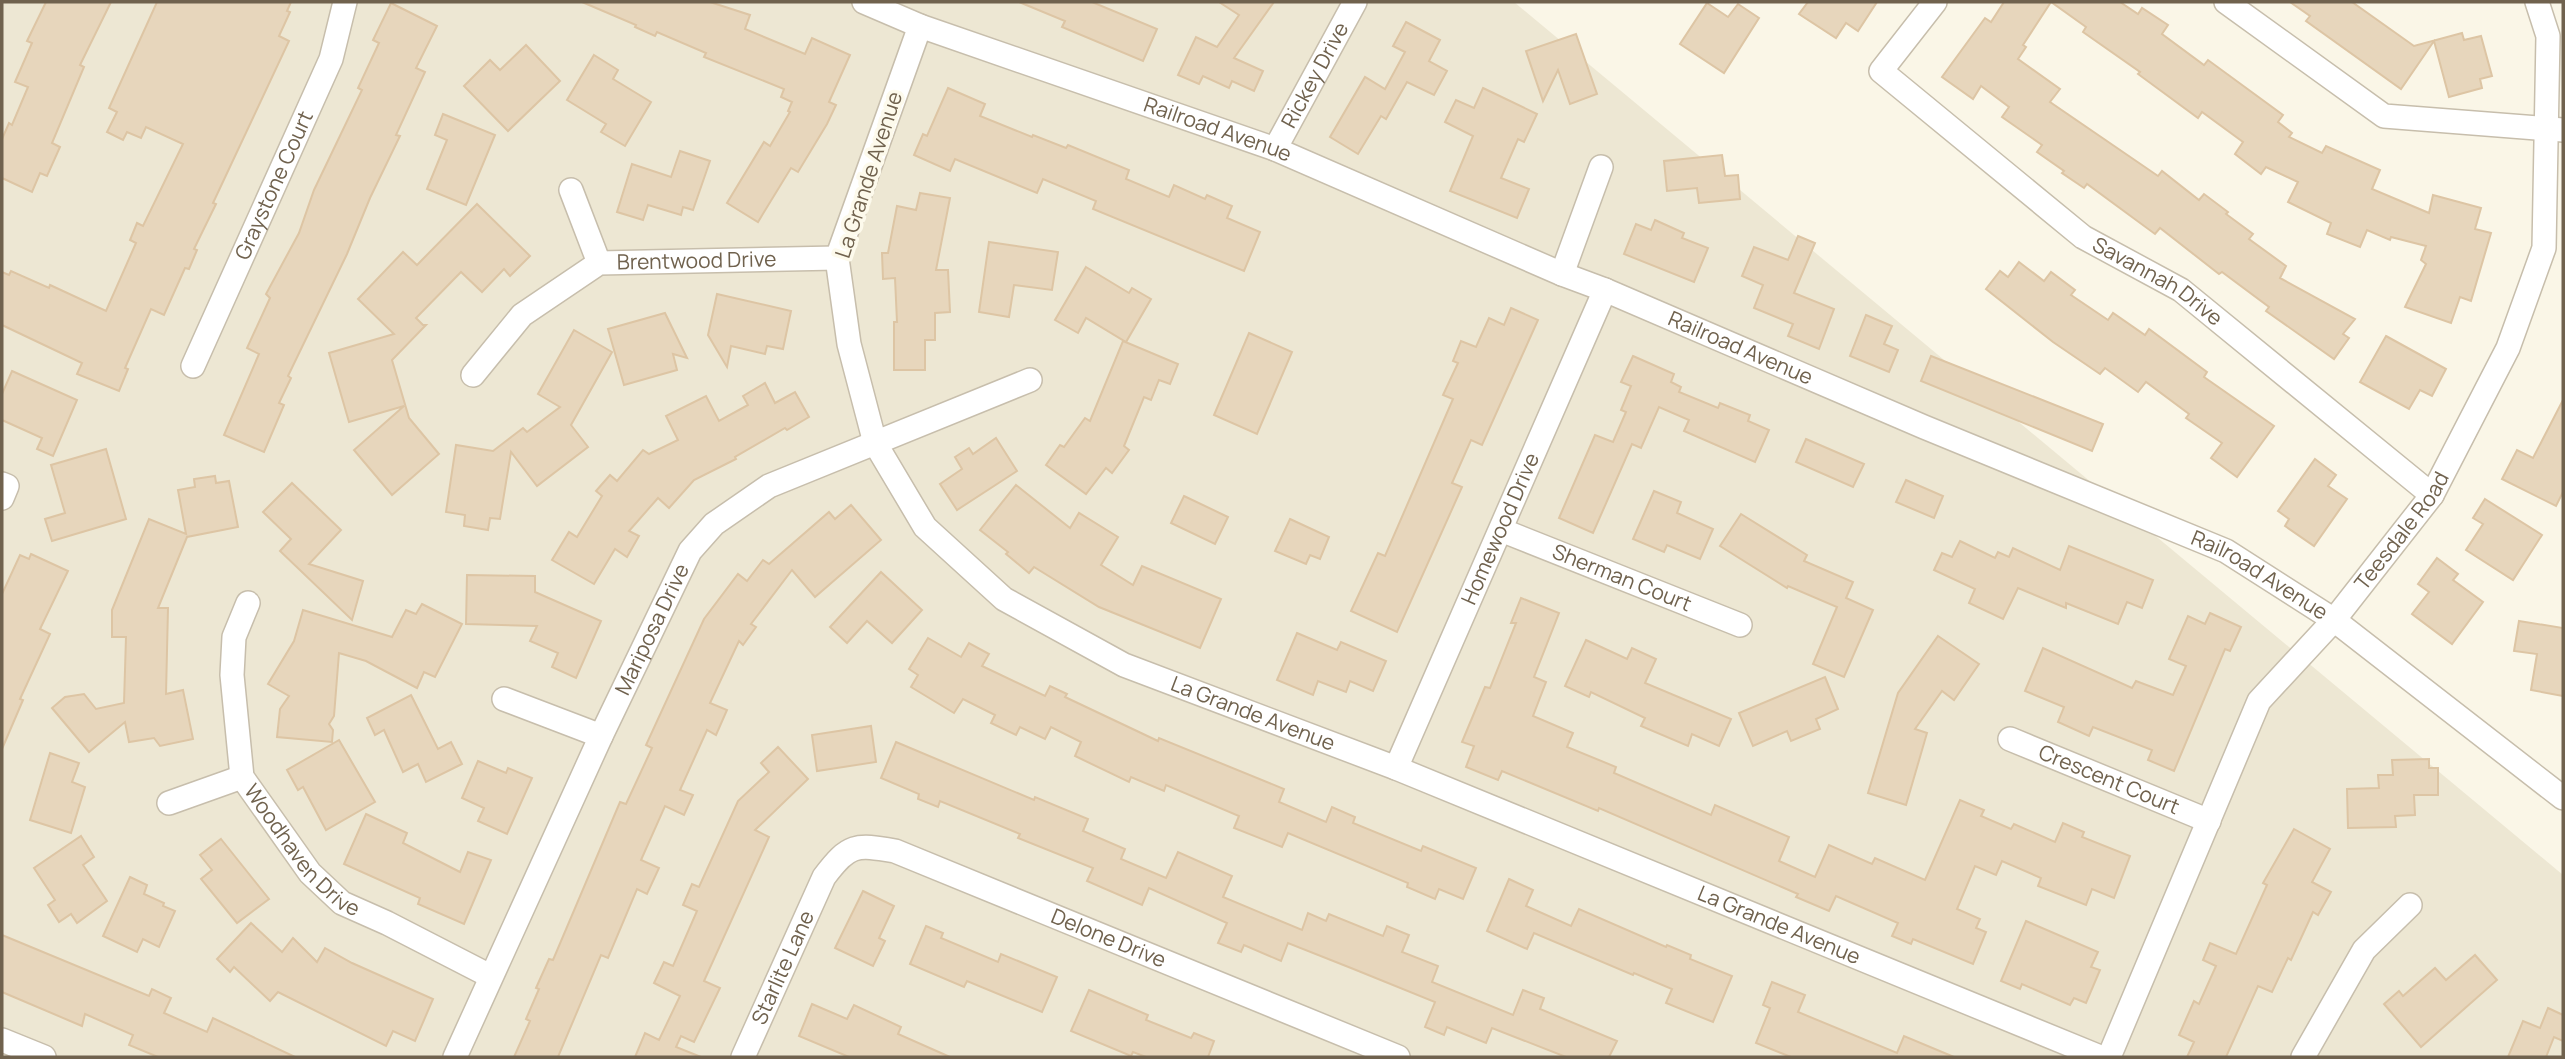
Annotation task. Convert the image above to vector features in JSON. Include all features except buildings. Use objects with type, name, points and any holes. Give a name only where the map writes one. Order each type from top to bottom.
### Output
[{"type":"street","name":"Graystone Court","points":[[193,366],[331,59],[345,2]]},
{"type":"street","name":"Railroad Avenue","points":[[864,2],[920,26],[1275,149],[1562,274],[2226,551],[2334,620],[2563,798]]},
{"type":"street","name":"Rickey Drive","points":[[1275,149],[1355,2]]},
{"type":"street","name":"Savannah Drive","points":[[1935,2],[1881,71],[2082,237],[2180,290],[2432,495]]},
{"type":"street","points":[[2226,2],[2384,116],[2555,130]]},
{"type":"street","name":"Teesdale Road","points":[[2109,1057],[2259,701],[2334,620],[2432,495],[2508,348],[2544,248],[2555,130],[2548,36],[2537,2]]},
{"type":"street","name":"La Grande Avenue","points":[[920,26],[837,258],[849,344],[875,443],[925,527],[1004,599],[1124,665],[1396,768],[2100,1057]]},
{"type":"street","points":[[1562,274],[1601,167]]},
{"type":"street","points":[[571,190],[600,262]]},
{"type":"street","name":"Brentwood Drive","points":[[473,375],[523,315],[600,262],[837,258]]},
{"type":"street","name":"Homewood Drive","points":[[1396,768],[1605,290]]},
{"type":"street","name":"Mariposa Drive","points":[[456,1057],[490,976],[690,551],[714,523],[769,486],[1030,380]]},
{"type":"street","points":[[2,484],[7,486],[2,498]]},
{"type":"street","name":"Sherman Court","points":[[1501,530],[1740,625]]},
{"type":"street","name":"Woodhaven Drive","points":[[248,603],[234,637],[233,663],[242,777],[310,873],[342,903],[490,976]]},
{"type":"street","points":[[504,699],[601,736]]},
{"type":"street","name":"Crescent Court","points":[[2010,739],[2208,821]]},
{"type":"street","points":[[169,803],[242,777]]},
{"type":"street","name":"Delone Drive","points":[[824,877],[844,853],[854,848],[867,846],[895,851],[1398,1057]]},
{"type":"street","name":"Starlite Lane","points":[[748,1056],[824,877]]},
{"type":"street","points":[[2302,1057],[2364,950],[2410,905]]},
{"type":"street","points":[[2,1040],[44,1057]]},
{"type":"shaded area","points":[[2,2],[1514,2],[2563,875],[2563,1057],[2,1057]]}]
